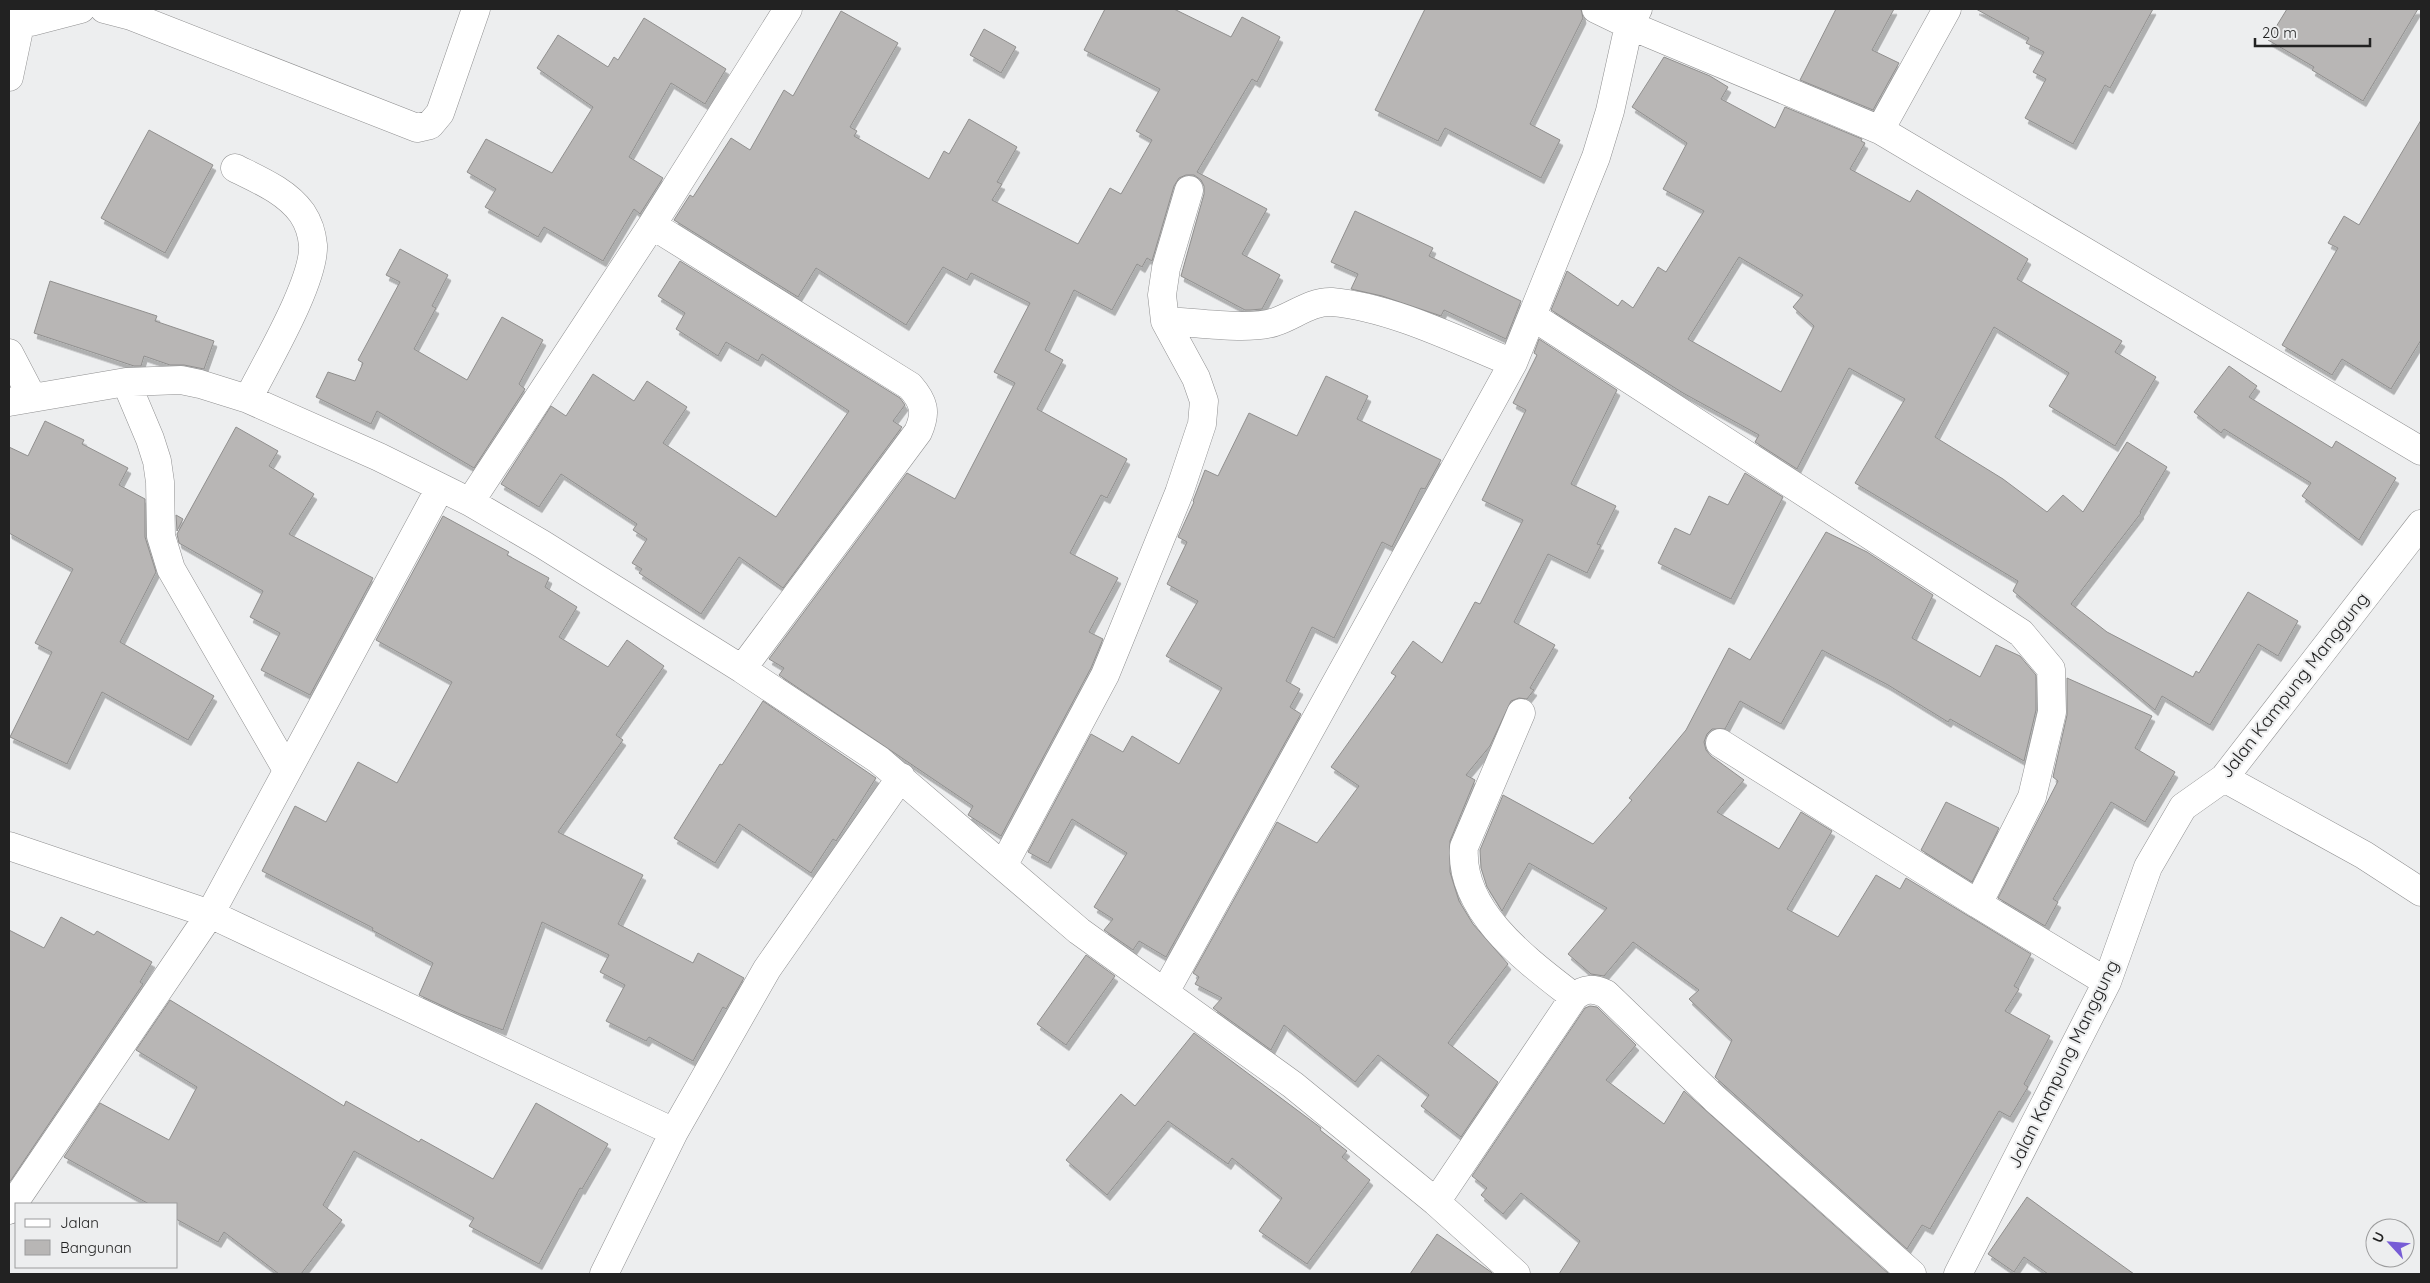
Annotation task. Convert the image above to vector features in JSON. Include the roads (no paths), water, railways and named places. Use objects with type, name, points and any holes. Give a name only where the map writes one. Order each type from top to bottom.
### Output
[{"type":"street","points":[[9,77],[15,18],[42,20],[81,9]]},
{"type":"street","points":[[104,9],[132,12],[417,128],[430,125],[440,113],[476,9]]},
{"type":"street","points":[[470,502],[652,225],[788,9]]},
{"type":"street","points":[[1596,9],[1634,17],[1880,130],[2421,451]]},
{"type":"street","points":[[1880,130],[1947,9]]},
{"type":"street","points":[[1165,992],[1513,363],[1596,158],[1634,17]]},
{"type":"street","points":[[235,168],[274,188],[301,212],[310,228],[313,245],[308,275],[248,399]]},
{"type":"street","points":[[1002,866],[1105,675],[1179,493],[1202,424],[1204,401],[1196,378],[1165,320],[1162,295],[1166,268],[1189,190]]},
{"type":"street","points":[[652,225],[910,386],[921,398],[924,408],[924,419],[918,432],[742,668]]},
{"type":"street","points":[[1165,320],[1250,325],[1275,322],[1303,308],[1330,302],[1358,306],[1408,321],[1513,363]]},
{"type":"street","points":[[1532,316],[2021,633],[2051,669],[2052,712],[2032,797],[1978,904]]},
{"type":"street","points":[[9,353],[21,400],[126,382],[181,380],[248,399],[379,457],[470,502],[542,544],[742,668],[901,777],[1079,932],[1293,1085],[1436,1202],[1516,1274]]},
{"type":"street","points":[[126,382],[150,439],[157,461],[160,482],[161,536],[171,570],[287,770]]},
{"type":"street","points":[[9,1210],[210,914],[440,488]]},
{"type":"street","name":"Jalan Kampung Manggung","points":[[1958,1274],[2107,982],[2148,867],[2183,807],[2224,778],[2421,524]]},
{"type":"street","points":[[1521,713],[1464,847],[1463,860],[1474,896],[1497,930],[1525,959],[1574,997]]},
{"type":"street","points":[[1720,743],[2107,982]]},
{"type":"street","points":[[604,1274],[674,1132],[767,969],[901,777]]},
{"type":"street","points":[[2224,778],[2364,855],[2421,892]]},
{"type":"street","points":[[9,846],[210,914],[674,1132]]},
{"type":"street","points":[[1436,1202],[1574,997],[1588,989],[1596,989],[1606,994],[1715,1099],[1912,1274]]}]
